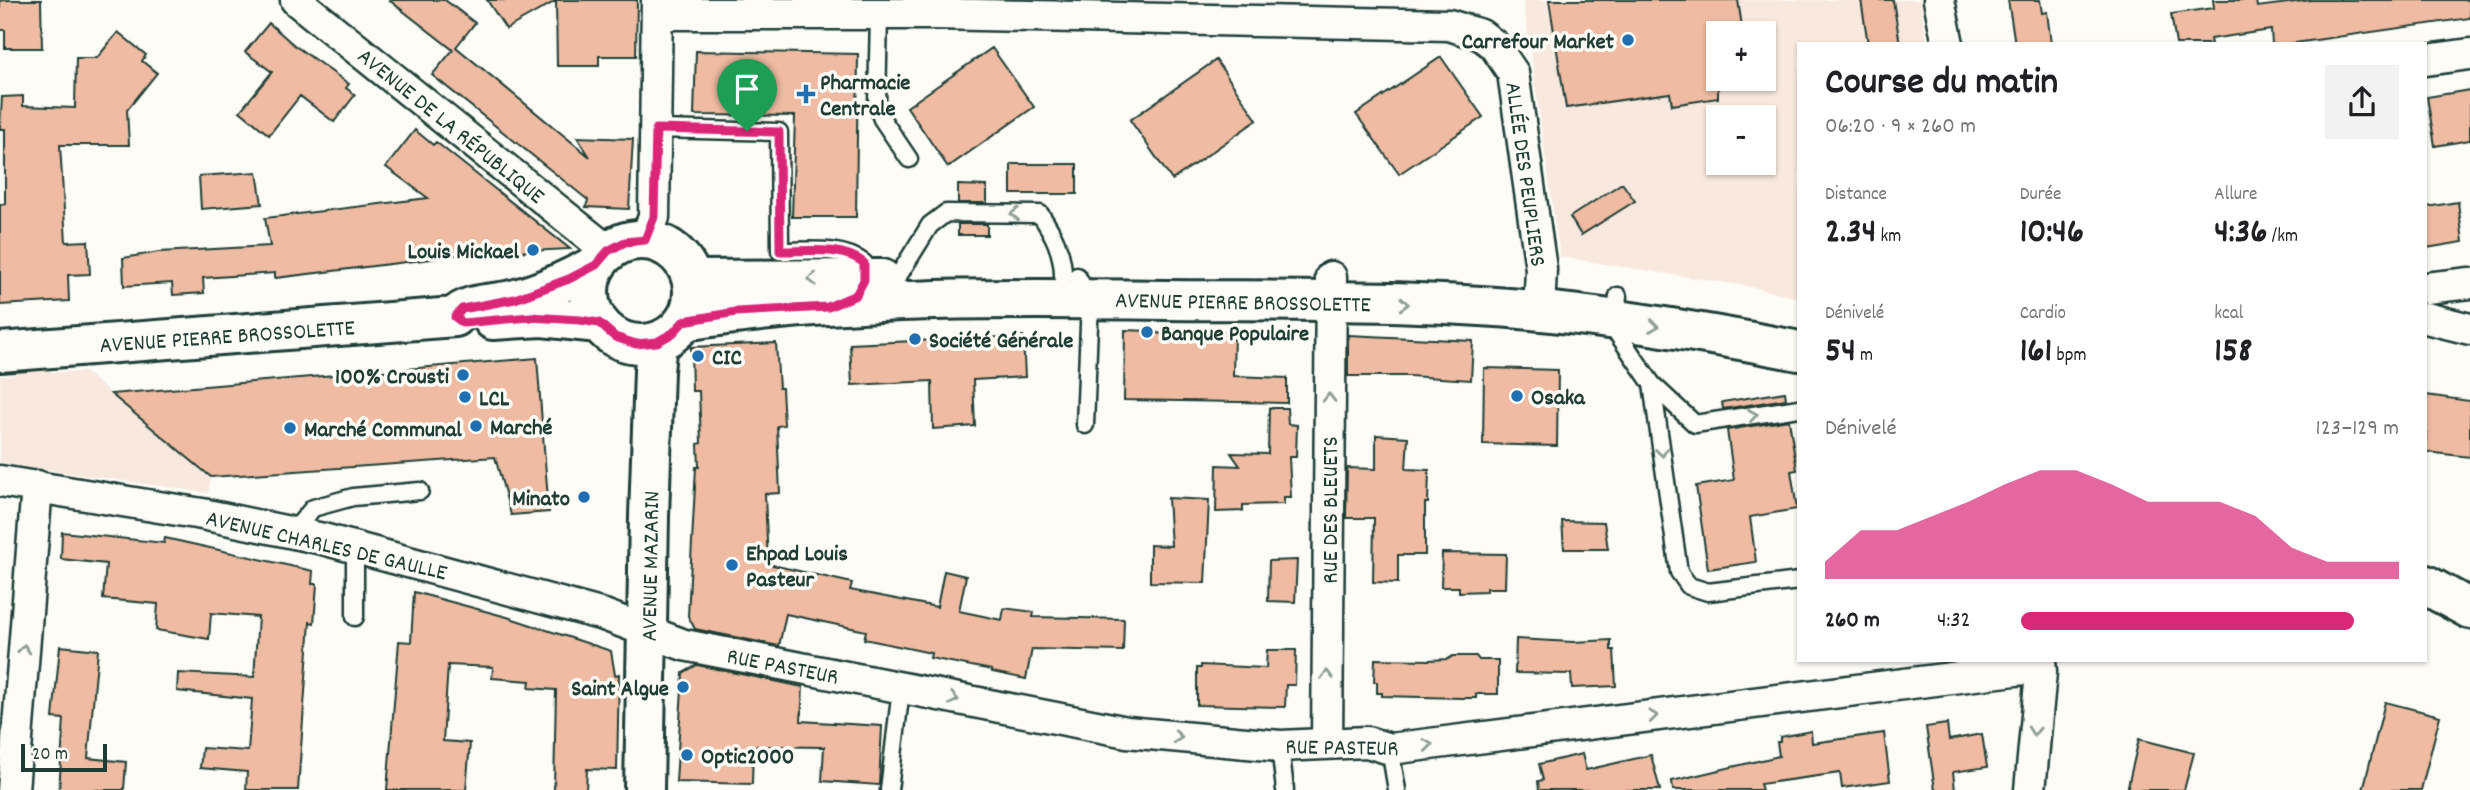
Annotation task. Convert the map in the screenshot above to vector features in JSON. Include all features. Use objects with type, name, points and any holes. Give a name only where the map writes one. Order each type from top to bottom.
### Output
[{"type":"main road","points":[[645,240],[672,250],[682,261],[692,280],[691,305],[671,331],[636,344],[615,337],[599,323],[590,303],[589,284],[602,258],[625,242],[645,240]]},
{"type":"main road","name":"AVENUE PIERRE BROSSOLETTE","points":[[455,317],[462,309],[515,299],[569,279],[602,258]]},
{"type":"main road","points":[[828,307],[856,295],[881,279]]},
{"type":"main road","name":"AVENUE PIERRE BROSSOLETTE","points":[[692,280],[881,279],[1331,290],[1446,280],[1540,299],[1617,309],[1713,334],[1797,351]]},
{"type":"main road","name":"AVENUE PIERRE BROSSOLETTE","points":[[671,331],[736,312],[990,300],[1077,284]]},
{"type":"main road","name":"AVENUE PIERRE BROSSOLETTE","points":[[1617,309],[1700,307],[1797,327]]},
{"type":"main road","name":"AVENUE PIERRE BROSSOLETTE","points":[[0,352],[455,317],[463,323],[541,317],[599,323]]},
{"type":"main road","name":"AVENUE MAZARIN","points":[[645,790],[645,684],[654,371],[671,331]]},
{"type":"main road","points":[[2427,586],[2470,609]]},
{"type":"street","points":[[1939,0],[1948,42]]},
{"type":"street","name":"AVENUE DE LA RÉPUBLIQUE","points":[[301,2],[602,258]]},
{"type":"street","points":[[645,240],[654,217],[657,7]]},
{"type":"street","name":"ALLÉE DES PEUPLIERS","points":[[657,7],[844,7],[879,14],[972,7],[1449,25],[1481,35],[1494,45],[1513,73],[1541,270],[1540,299]]},
{"type":"street","points":[[2427,60],[2470,54]]},
{"type":"street","points":[[2427,288],[2470,283]]},
{"type":"street","name":"RUE DES BLEUETS","points":[[1327,743],[1331,290]]},
{"type":"street","points":[[2427,318],[2470,329]]},
{"type":"street","name":"AVENUE CHARLES DE GAULLE","points":[[0,481],[202,514],[292,533],[604,615],[648,631]]},
{"type":"street","points":[[13,790],[37,486]]},
{"type":"street","name":"RUE PASTEUR","points":[[648,631],[684,645],[1127,733],[1280,746],[1367,742],[1390,749],[2041,666]]},
{"type":"street","points":[[2030,790],[2041,666]]},
{"type":"lane","points":[[879,14],[877,105],[909,159]]},
{"type":"lane","points":[[656,129],[779,132],[780,251],[839,252],[853,255],[881,279],[930,225],[946,213],[1040,214],[1054,235],[1063,263],[1077,284],[1085,425]]},
{"type":"lane","points":[[1617,309],[1615,330],[1652,384],[1695,424],[1797,408]]},
{"type":"lane","points":[[1652,384],[1679,572],[1689,586],[1708,592],[1797,581]]},
{"type":"lane","points":[[292,533],[313,508],[352,497],[420,491]]},
{"type":"lane","points":[[355,548],[355,617]]},
{"type":"lane","points":[[889,790],[901,689]]},
{"type":"lane","points":[[1280,746],[1284,790]]},
{"type":"lane","points":[[1390,749],[1397,790]]},
{"type":"shaded area","points":[[1523,0],[1920,0],[1927,42],[1797,42],[1797,298],[1746,286],[1560,257]]},
{"type":"shaded area","points":[[46,362],[51,372],[85,372],[211,477],[208,493],[0,463],[0,376],[13,375],[18,364]]},
{"type":"building","points":[[41,0],[42,48],[5,48],[5,30],[0,30],[0,1]]},
{"type":"building","points":[[389,0],[445,0],[475,23],[456,47],[590,157],[577,137],[633,139],[629,209],[586,207],[588,200],[432,75],[453,50]]},
{"type":"building","points":[[487,0],[637,0],[636,56],[599,56],[599,66],[557,66],[556,1],[506,29]]},
{"type":"building","points":[[1549,0],[1738,0],[1741,21],[1706,21],[1706,91],[1718,91],[1718,98],[1672,105],[1670,93],[1566,108]]},
{"type":"building","points":[[1861,0],[1893,0],[1900,42],[1868,42]]},
{"type":"building","points":[[2008,0],[2040,0],[2042,13],[2047,12],[2051,42],[2015,42]]},
{"type":"building","points":[[2213,0],[2256,0],[2257,7],[2311,0],[2470,0],[2470,18],[2302,42],[2272,42],[2271,30],[2210,39],[2211,42],[2176,42],[2171,14],[2214,8]]},
{"type":"building","points":[[269,23],[294,45],[349,84],[346,88],[355,95],[334,122],[300,96],[269,135],[240,111],[272,72],[245,52]]},
{"type":"building","points":[[118,32],[146,55],[142,61],[157,73],[127,110],[129,145],[60,145],[66,242],[88,241],[90,274],[68,275],[69,301],[0,305],[0,204],[5,204],[5,129],[0,129],[2,97],[23,96],[23,106],[75,108],[76,58],[97,58]]},
{"type":"building","points":[[992,48],[1034,107],[948,167],[907,107]]},
{"type":"building","points":[[696,51],[858,54],[856,217],[792,217],[795,116],[694,115]]},
{"type":"building","points":[[1441,57],[1483,117],[1399,174],[1356,114]]},
{"type":"building","points":[[1216,60],[1257,120],[1172,180],[1130,120]]},
{"type":"building","points":[[2470,90],[2470,140],[2435,146],[2427,97]]},
{"type":"building","points":[[415,130],[433,145],[436,142],[570,249],[490,253],[492,248],[439,258],[275,278],[275,273],[203,278],[204,293],[173,295],[172,283],[124,286],[123,258],[159,252],[270,246],[265,218],[428,198],[386,167]]},
{"type":"building","points":[[1011,164],[1077,164],[1077,194],[1011,194]]},
{"type":"building","points":[[257,172],[262,204],[201,209],[199,176]]},
{"type":"building","points":[[1622,183],[1635,201],[1581,235],[1570,217]]},
{"type":"building","points":[[958,185],[987,186],[987,203],[958,203]]},
{"type":"building","points":[[2458,202],[2463,242],[2427,248],[2427,207]]},
{"type":"building","points":[[958,224],[987,224],[987,235],[958,235]]},
{"type":"building","points":[[1125,330],[1150,331],[1177,338],[1182,330],[1234,332],[1233,376],[1287,378],[1287,403],[1124,400]]},
{"type":"building","points":[[1348,335],[1473,341],[1471,380],[1348,376]]},
{"type":"building","points":[[1023,336],[1025,377],[973,380],[975,426],[933,429],[932,381],[852,385],[850,344]]},
{"type":"building","points":[[776,343],[784,425],[777,426],[780,493],[765,494],[768,564],[852,583],[850,590],[937,607],[944,571],[966,576],[959,611],[1002,620],[1004,608],[1034,612],[1033,617],[1124,619],[1123,651],[1032,649],[1026,679],[930,658],[931,653],[864,639],[866,631],[786,614],[779,646],[695,629],[688,616],[696,467],[699,467],[698,444],[701,443],[699,391],[692,391],[691,347]]},
{"type":"building","name":"Marché Communal","points":[[537,358],[549,512],[511,515],[495,457],[211,477],[111,394]]},
{"type":"building","points":[[1484,368],[1558,370],[1557,446],[1483,444]]},
{"type":"building","points":[[1785,392],[1786,399],[1723,409],[1722,402]]},
{"type":"building","points":[[2427,395],[2470,401],[2470,457],[2427,452]]},
{"type":"building","points":[[1269,408],[1287,408],[1288,424],[1297,425],[1296,457],[1289,457],[1291,497],[1284,497],[1284,504],[1243,505],[1243,511],[1216,512],[1217,465],[1240,466],[1231,453],[1268,454]]},
{"type":"building","points":[[1789,420],[1797,470],[1791,471],[1797,509],[1750,517],[1756,562],[1708,569],[1696,486],[1734,480],[1727,430]]},
{"type":"building","points":[[1376,435],[1408,437],[1406,469],[1429,470],[1428,503],[1425,503],[1425,555],[1398,555],[1398,583],[1373,582],[1374,518],[1346,518],[1347,468],[1376,469]]},
{"type":"building","points":[[1168,498],[1209,500],[1205,583],[1150,582],[1150,545],[1171,546]]},
{"type":"building","points":[[1562,521],[1604,522],[1608,549],[1564,549]]},
{"type":"building","points":[[62,532],[164,543],[165,538],[313,571],[312,584],[317,584],[314,623],[310,622],[298,790],[246,790],[247,772],[200,768],[202,748],[248,751],[252,699],[177,691],[178,673],[254,677],[258,617],[211,613],[209,639],[156,630],[158,604],[103,599],[106,564],[61,559]]},
{"type":"building","points":[[1442,553],[1506,554],[1505,588],[1459,592],[1459,587],[1441,587]]},
{"type":"building","points":[[1297,560],[1295,602],[1268,601],[1269,561]]},
{"type":"building","points":[[414,592],[507,617],[611,651],[615,675],[619,674],[617,770],[587,769],[586,790],[554,790],[556,690],[529,688],[530,681],[492,678],[493,667],[448,665],[443,741],[470,743],[466,790],[387,790],[399,641],[411,642]]},
{"type":"building","points":[[1516,639],[1573,642],[1611,640],[1616,686],[1572,688],[1571,674],[1515,673]]},
{"type":"building","points":[[60,646],[98,650],[88,758],[126,762],[124,790],[59,790],[64,719],[53,718]]},
{"type":"building","points":[[1267,650],[1296,650],[1295,685],[1286,685],[1285,707],[1197,705],[1197,668],[1201,668],[1201,665],[1266,668]]},
{"type":"building","points":[[1453,656],[1498,660],[1498,694],[1476,694],[1476,698],[1462,698],[1382,696],[1382,693],[1377,693],[1377,682],[1374,682],[1375,659],[1429,660],[1448,659]]},
{"type":"building","points":[[697,665],[803,687],[801,721],[882,726],[879,785],[822,781],[824,747],[753,746],[752,784],[676,782],[683,673]]},
{"type":"building","points":[[2385,702],[2440,716],[2421,790],[2363,790]]},
{"type":"building","points":[[1947,724],[1949,740],[1982,734],[1987,767],[1953,772],[1955,790],[1935,790],[1926,727]]},
{"type":"building","points":[[1811,731],[1812,743],[1884,733],[1890,781],[1842,788],[1840,773],[1760,784],[1762,790],[1673,790],[1672,781],[1779,756],[1777,742],[1780,742],[1780,737]]},
{"type":"building","points":[[2139,739],[2194,753],[2184,790],[2127,790]]},
{"type":"building","points":[[1582,754],[1586,770],[1651,755],[1660,790],[1539,790],[1538,781],[1543,780],[1539,764]]},
{"type":"place","name":"Carrefour Market","points":[[1628,40]]},
{"type":"place","name":"Pharmacie Centrale","points":[[806,94]]},
{"type":"place","name":"Louis Mickael","points":[[533,250]]},
{"type":"place","name":"Banque Populaire","points":[[1147,332]]},
{"type":"place","name":"Société Générale","points":[[915,339]]},
{"type":"place","name":"CIC","points":[[698,356]]},
{"type":"place","name":"100% Crousti","points":[[463,375]]},
{"type":"place","name":"Osaka","points":[[1517,396]]},
{"type":"place","name":"LCL","points":[[465,397]]},
{"type":"place","name":"Marché","points":[[476,426]]},
{"type":"place","name":"Marché Communal","points":[[290,428]]},
{"type":"place","name":"Minato","points":[[584,497]]},
{"type":"place","name":"Ehpad Louis Pasteur","points":[[732,565]]},
{"type":"place","name":"Saint Algue","points":[[683,687]]},
{"type":"place","name":"Optic2000","points":[[687,755]]},
{"type":"route","points":[[656,129],[747,131],[779,132],[780,251],[839,252],[853,255],[864,263],[864,280],[856,295],[828,307],[736,312],[684,321],[673,333],[657,342],[636,344],[615,337],[599,323],[580,320],[530,317],[463,323],[455,317],[462,309],[515,299],[549,288],[596,265],[608,251],[625,242],[645,240],[654,217],[656,129]]}]
